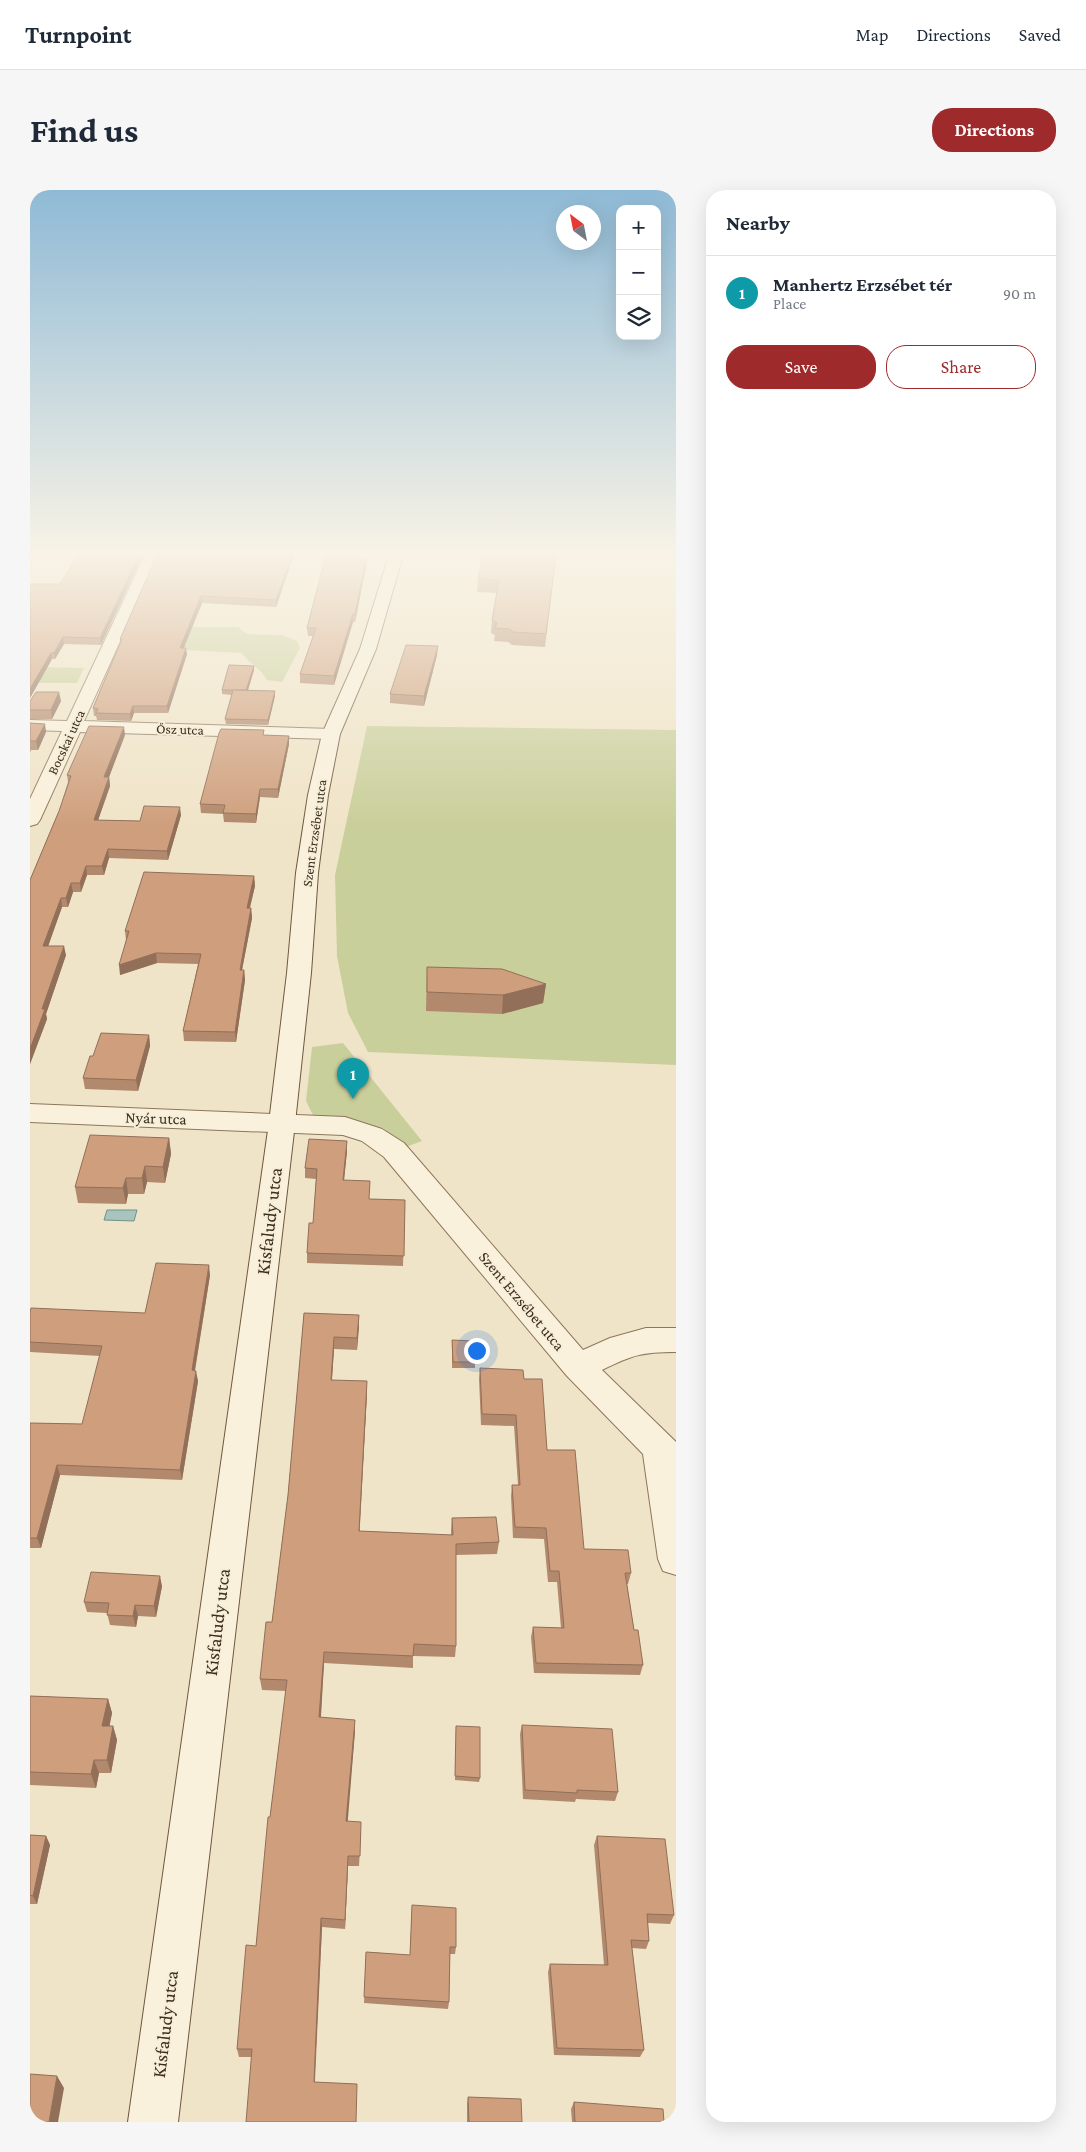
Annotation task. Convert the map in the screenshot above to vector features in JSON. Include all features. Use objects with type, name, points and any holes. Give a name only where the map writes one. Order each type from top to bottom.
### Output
[{"type":"street","name":"Bocskai utca","points":[[30,820],[111,645]]},
{"type":"street","name":"Szent Erzsébet utca","points":[[282,1123],[299,973],[307,873],[318,795],[330,734],[369,645]]},
{"type":"street","name":"Ősz utca","points":[[30,725],[330,734]]},
{"type":"street","name":"Nyár utca","points":[[30,1113],[345,1126],[372,1135]]},
{"type":"street","name":"Kisfaludy utca","points":[[153,2122],[282,1123]]},
{"type":"street","name":"Szent Erzsébet utca","points":[[372,1135],[394,1150],[578,1367],[668,1457]]},
{"type":"street","points":[[578,1367],[621,1347],[646,1340],[676,1340]]},
{"type":"street","points":[[668,1457],[676,1559]]},
{"type":"green space","points":[[180,645],[299,645],[300,648],[282,682],[267,680],[242,653],[184,650]]},
{"type":"green space","points":[[30,667],[84,668],[77,683],[30,683]]},
{"type":"green space","points":[[367,726],[676,730],[676,1065],[368,1052],[348,1013],[337,956],[335,875]]},
{"type":"green space","points":[[343,1043],[422,1141],[406,1147],[383,1128],[313,1115],[306,1101],[312,1047]]},
{"type":"water","points":[[107,1210],[137,1210],[134,1221],[104,1220]]},
{"type":"building","points":[[30,645],[58,645],[54,653],[51,653],[30,689]]},
{"type":"building","points":[[119,645],[181,645],[180,648],[186,648],[167,706],[133,706],[130,714],[96,713],[98,709],[93,708]]},
{"type":"building","points":[[310,645],[343,645],[334,676],[300,674]]},
{"type":"building","points":[[406,645],[438,646],[424,696],[390,694]]},
{"type":"building","points":[[229,665],[254,666],[246,690],[222,690]]},
{"type":"building","points":[[233,690],[275,691],[268,720],[225,719]]},
{"type":"building","points":[[36,692],[59,692],[51,710],[30,710],[30,701]]},
{"type":"building","points":[[30,723],[45,724],[36,741],[30,741]]},
{"type":"building","points":[[89,726],[124,727],[104,777],[109,777],[94,820],[140,821],[144,806],[180,807],[167,851],[108,849],[102,866],[86,866],[80,883],[71,883],[66,898],[61,898],[43,946],[64,946],[42,1009],[45,1009],[30,1049],[30,880],[59,811],[71,776],[67,775]]},
{"type":"building","points":[[221,729],[264,730],[263,735],[289,736],[278,789],[260,789],[256,814],[223,813],[225,805],[200,804]]},
{"type":"building","points":[[144,872],[254,876],[247,908],[251,908],[240,970],[244,970],[235,1032],[183,1031],[201,954],[156,953],[119,965],[129,931],[125,931]]},
{"type":"building","points":[[427,967],[502,969],[546,984],[503,995],[427,992]]},
{"type":"building","points":[[101,1033],[149,1035],[136,1080],[83,1078],[90,1056],[93,1056]]},
{"type":"building","points":[[90,1135],[169,1138],[163,1167],[145,1166],[142,1178],[126,1178],[123,1188],[75,1187]]},
{"type":"building","points":[[309,1139],[347,1141],[343,1180],[370,1181],[369,1199],[405,1200],[404,1256],[307,1253],[309,1223],[313,1223],[317,1169],[305,1168]]},
{"type":"building","points":[[156,1263],[209,1265],[192,1370],[196,1371],[180,1470],[57,1465],[37,1538],[30,1538],[30,1423],[82,1424],[102,1346],[30,1342],[31,1308],[145,1313]]},
{"type":"building","points":[[304,1313],[359,1315],[357,1338],[334,1337],[331,1380],[367,1381],[359,1531],[453,1535],[452,1518],[496,1517],[499,1542],[456,1544],[456,1646],[414,1644],[413,1656],[324,1652],[319,1717],[355,1720],[346,1821],[361,1822],[360,1856],[348,1856],[345,1920],[321,1918],[314,2082],[357,2084],[356,2122],[246,2122],[252,2049],[237,2049],[246,1945],[256,1946],[268,1817],[270,1817],[287,1680],[260,1679],[266,1622],[272,1622],[288,1495]]},
{"type":"building","points":[[452,1340],[474,1341],[475,1362],[453,1362]]},
{"type":"building","points":[[480,1368],[523,1370],[524,1379],[542,1379],[547,1450],[575,1450],[584,1549],[628,1550],[631,1573],[625,1573],[634,1630],[638,1630],[643,1665],[536,1663],[533,1627],[564,1628],[559,1571],[550,1571],[546,1528],[515,1527],[512,1485],[520,1485],[516,1415],[482,1414]]},
{"type":"building","points":[[91,1572],[160,1576],[154,1606],[135,1605],[133,1616],[107,1615],[109,1603],[84,1602]]},
{"type":"building","points":[[30,1696],[108,1699],[102,1726],[113,1726],[107,1760],[94,1760],[91,1774],[30,1772]]},
{"type":"building","points":[[522,1725],[612,1729],[618,1792],[577,1790],[577,1793],[525,1790]]},
{"type":"building","points":[[456,1726],[480,1727],[480,1778],[455,1776]]},
{"type":"building","points":[[30,1835],[46,1836],[33,1896],[30,1895]]},
{"type":"building","points":[[597,1836],[665,1839],[674,1915],[647,1914],[649,1941],[631,1940],[644,2050],[557,2048],[550,1964],[608,1965]]},
{"type":"building","points":[[412,1905],[456,1908],[456,1947],[450,1947],[449,2002],[364,1997],[366,1952],[410,1955]]},
{"type":"building","points":[[30,2074],[57,2076],[49,2122],[30,2122]]},
{"type":"building","points":[[468,2097],[521,2099],[522,2122],[469,2122]]},
{"type":"building","points":[[574,2102],[663,2109],[664,2122],[575,2122]]},
{"type":"place","name":"Manhertz Erzsébet tér","points":[[353,1099]]}]
